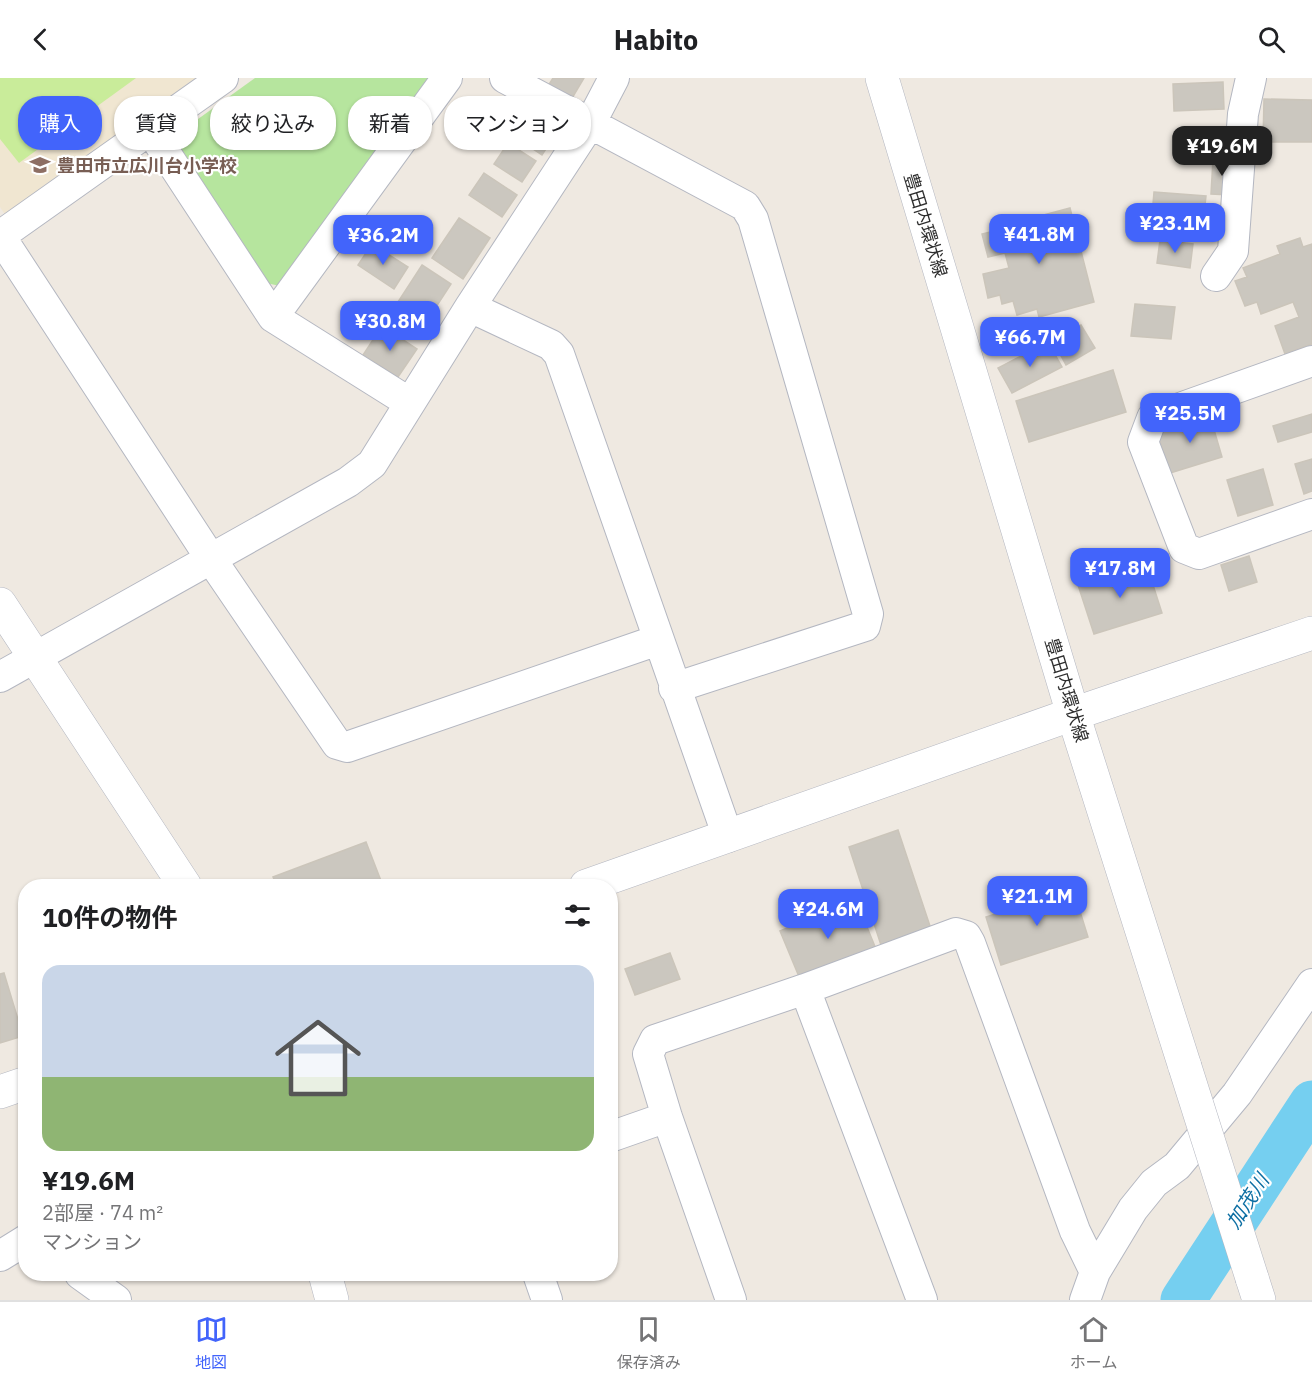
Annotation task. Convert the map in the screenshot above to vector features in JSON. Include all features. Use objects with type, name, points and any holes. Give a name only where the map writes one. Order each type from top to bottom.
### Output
[{"type":"street","points":[[198,96],[223,78]]},
{"type":"street","points":[[273,317],[447,78]]},
{"type":"street","points":[[505,78],[540,96]]},
{"type":"street","points":[[614,78],[591,122],[745,206],[753,219],[868,614],[865,626],[674,688]]},
{"type":"street","name":"豊田内環状線","points":[[882,78],[1074,714],[1256,1289]]},
{"type":"street","points":[[1216,276],[1233,251],[1243,114],[1251,78]]},
{"type":"street","points":[[124,150],[0,236],[211,559],[337,744],[347,747],[658,640]]},
{"type":"street","points":[[163,150],[273,317],[410,404]]},
{"type":"street","points":[[0,677],[358,476],[372,464],[470,307],[573,150]]},
{"type":"street","points":[[470,307],[551,345],[559,354],[728,837]]},
{"type":"street","points":[[1312,361],[1152,418],[1143,442],[1184,548],[1199,554],[1312,514]]},
{"type":"street","points":[[0,604],[180,879]]},
{"type":"street","points":[[606,879],[1074,714],[1312,633]]},
{"type":"street","points":[[731,1300],[667,1117],[648,1054],[655,1040],[805,989],[956,933],[966,936],[1076,1231],[1095,1272]]},
{"type":"street","points":[[1085,1300],[1095,1272],[1133,1209],[1154,1183],[1177,1166],[1237,1094],[1312,984]]},
{"type":"street","points":[[805,989],[922,1300]]},
{"type":"street","points":[[0,1092],[18,1086]]},
{"type":"street","points":[[618,1134],[667,1117]]},
{"type":"street","points":[[0,1256],[18,1244]]},
{"type":"street","points":[[90,1281],[116,1300]]},
{"type":"street","points":[[327,1281],[333,1300]]},
{"type":"street","points":[[540,1281],[547,1300]]},
{"type":"shaded area","points":[[0,78],[202,78],[176,96],[114,96],[114,140],[102,148],[102,96],[18,96],[18,150],[100,150],[6,216],[0,207]]},
{"type":"green space","points":[[0,78],[136,78],[102,103],[102,96],[18,96],[18,150],[37,150],[19,163],[0,139]]},
{"type":"green space","points":[[255,78],[433,78],[420,96],[348,96],[348,150],[382,150],[285,287],[266,283],[179,150],[198,150],[198,119],[210,110],[210,150],[336,150],[336,96],[230,96]]},
{"type":"building","points":[[553,78],[584,78],[573,96],[564,96],[548,86]]},
{"type":"building","points":[[1223,82],[1224,109],[1174,111],[1173,84]]},
{"type":"building","points":[[1264,99],[1312,100],[1312,142],[1263,142]]},
{"type":"building","points":[[503,150],[519,150],[536,161],[522,182],[494,164]]},
{"type":"building","points":[[534,150],[545,150],[542,155]]},
{"type":"building","points":[[1213,159],[1232,160],[1230,195],[1211,194]]},
{"type":"building","points":[[484,173],[517,195],[502,217],[469,195]]},
{"type":"building","points":[[1154,192],[1206,196],[1202,232],[1151,227]]},
{"type":"building","points":[[1070,208],[1094,302],[1039,317],[1037,309],[1017,315],[1013,301],[1002,304],[1000,295],[988,298],[983,274],[1009,268],[1005,253],[988,257],[982,234]]},
{"type":"building","points":[[459,218],[490,238],[463,279],[432,258]]},
{"type":"building","points":[[1300,238],[1303,247],[1312,244],[1312,344],[1285,354],[1275,326],[1299,317],[1293,302],[1261,314],[1257,302],[1245,306],[1235,281],[1247,277],[1243,268],[1280,254],[1277,246]]},
{"type":"building","points":[[1160,240],[1193,244],[1190,268],[1157,263]]},
{"type":"building","points":[[372,244],[408,267],[394,289],[358,265]]},
{"type":"building","points":[[422,265],[451,284],[425,324],[396,305]]},
{"type":"building","points":[[1135,304],[1175,307],[1171,339],[1131,336]]},
{"type":"building","points":[[1081,325],[1095,348],[1066,365],[1053,341]]},
{"type":"building","points":[[382,326],[417,349],[398,377],[363,355]]},
{"type":"building","points":[[1048,342],[1062,367],[1012,393],[998,368]]},
{"type":"building","points":[[1113,370],[1126,412],[1029,442],[1016,401]]},
{"type":"building","points":[[1312,414],[1312,432],[1278,442],[1273,426]]},
{"type":"building","points":[[1210,416],[1222,457],[1170,473],[1157,432]]},
{"type":"building","points":[[1312,459],[1312,491],[1304,494],[1295,464]]},
{"type":"building","points":[[1263,469],[1273,505],[1238,516],[1227,480]]},
{"type":"building","points":[[1249,556],[1257,582],[1229,591],[1221,565]]},
{"type":"building","points":[[1146,563],[1162,613],[1094,634],[1078,585]]},
{"type":"building","points":[[898,830],[931,929],[881,945],[849,847]]},
{"type":"building","points":[[366,842],[380,879],[274,879],[273,877]]},
{"type":"building","points":[[1073,889],[1088,937],[1001,965],[986,917]]},
{"type":"building","points":[[856,900],[876,949],[800,979],[780,931]]},
{"type":"building","points":[[670,953],[680,979],[635,995],[625,969]]},
{"type":"building","points":[[4,973],[18,1019],[18,1038],[0,1043],[0,974]]},
{"type":"waterway","name":"加茂川","points":[[1183,1300],[1312,1103]]},
{"type":"place","name":"豊田市立広川台小学校","points":[[40,165]]}]
